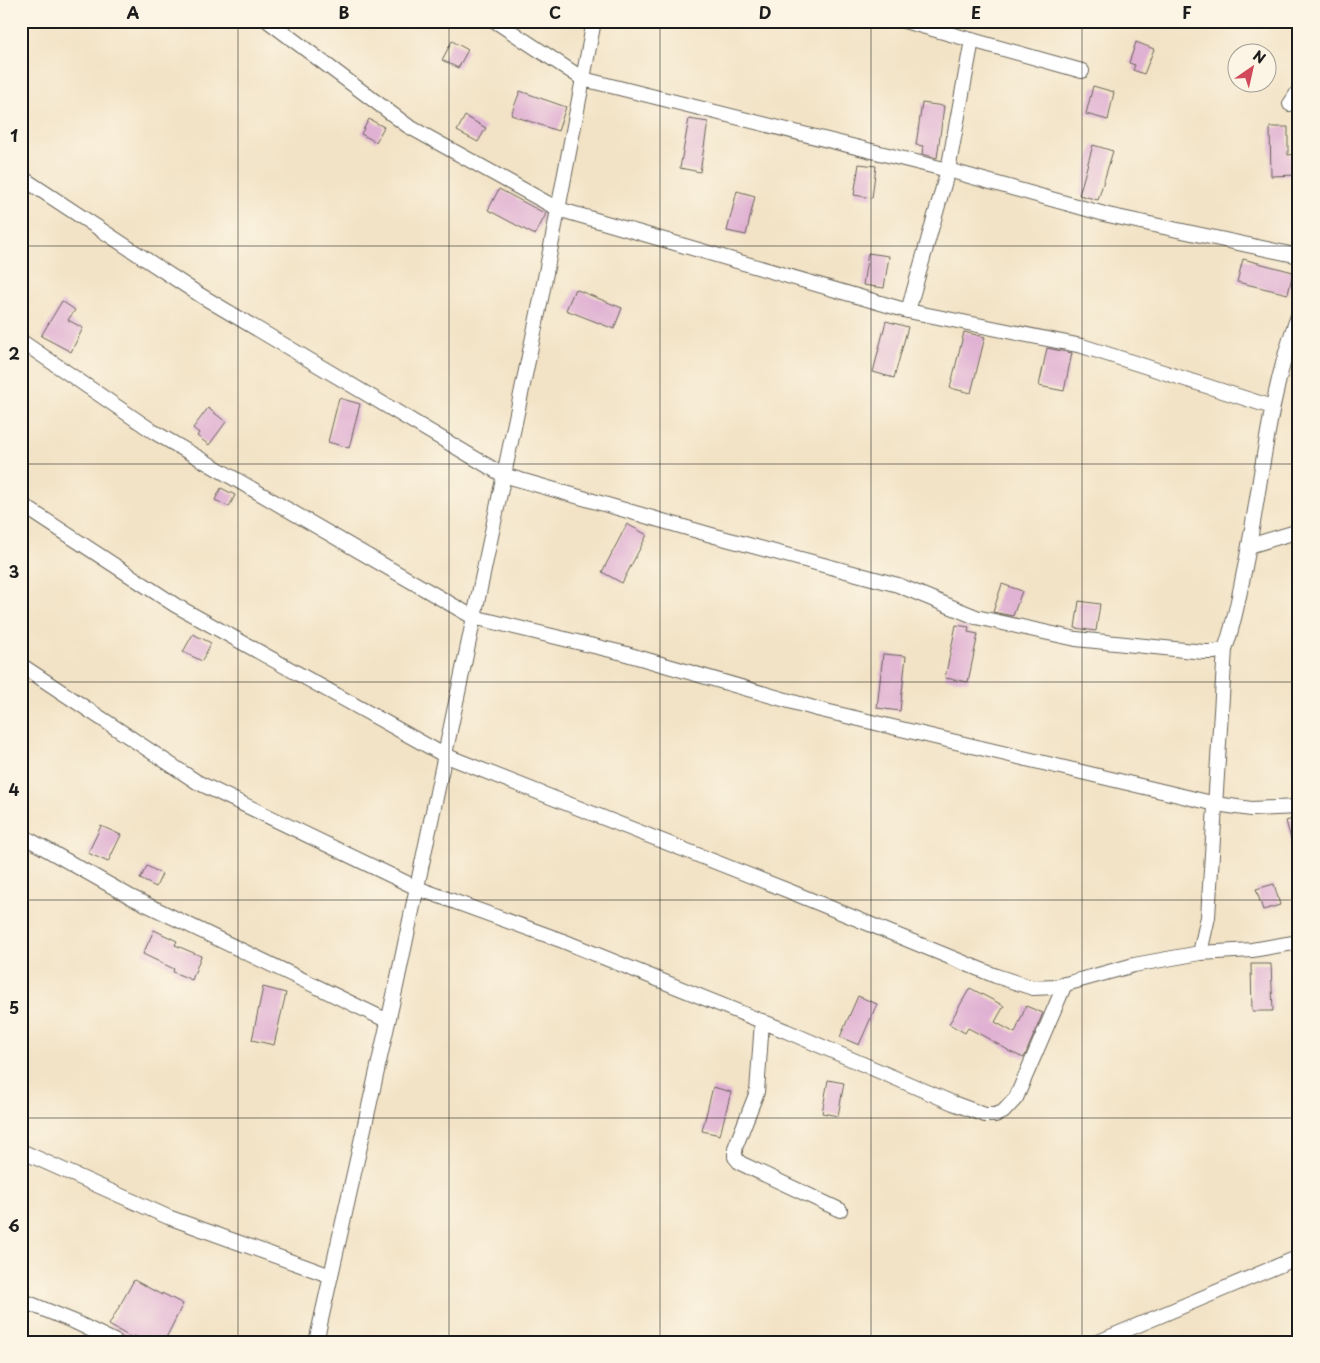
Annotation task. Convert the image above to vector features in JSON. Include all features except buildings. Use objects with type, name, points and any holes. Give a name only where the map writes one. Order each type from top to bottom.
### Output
[{"type":"street","points":[[268,21],[408,126],[558,209],[908,311],[1082,346],[1272,407]]},
{"type":"street","points":[[495,21],[583,78],[948,170],[1108,215],[1299,256]]},
{"type":"street","points":[[316,1342],[388,1021],[540,304],[594,21]]},
{"type":"street","points":[[904,21],[1082,71]]},
{"type":"street","points":[[908,311],[948,170],[972,40]]},
{"type":"street","points":[[1290,104],[1299,90]]},
{"type":"street","points":[[21,177],[200,295],[503,475],[715,536],[898,585],[976,617],[1076,639],[1204,652],[1225,649]]},
{"type":"street","points":[[1200,953],[1208,917],[1225,649],[1233,627],[1249,546],[1272,407],[1289,340],[1299,314]]},
{"type":"street","points":[[21,341],[154,432],[473,617],[623,653],[817,709],[1216,804],[1251,809],[1299,807]]},
{"type":"street","points":[[21,504],[175,605],[444,755],[789,891],[996,976],[1033,988],[1054,988],[1134,965],[1200,953],[1252,950],[1299,942]]},
{"type":"street","points":[[1249,546],[1299,531]]},
{"type":"street","points":[[21,666],[196,782],[416,888],[563,941],[762,1021],[985,1115],[995,1115],[1003,1112],[1016,1098],[1065,984]]},
{"type":"street","points":[[21,835],[131,897],[388,1021]]},
{"type":"street","points":[[762,1021],[757,1092],[735,1148],[735,1157],[740,1163],[840,1210]]},
{"type":"street","points":[[21,1151],[168,1217],[332,1276]]},
{"type":"street","points":[[1098,1342],[1299,1257]]},
{"type":"street","points":[[21,1300],[75,1322],[116,1342]]}]
